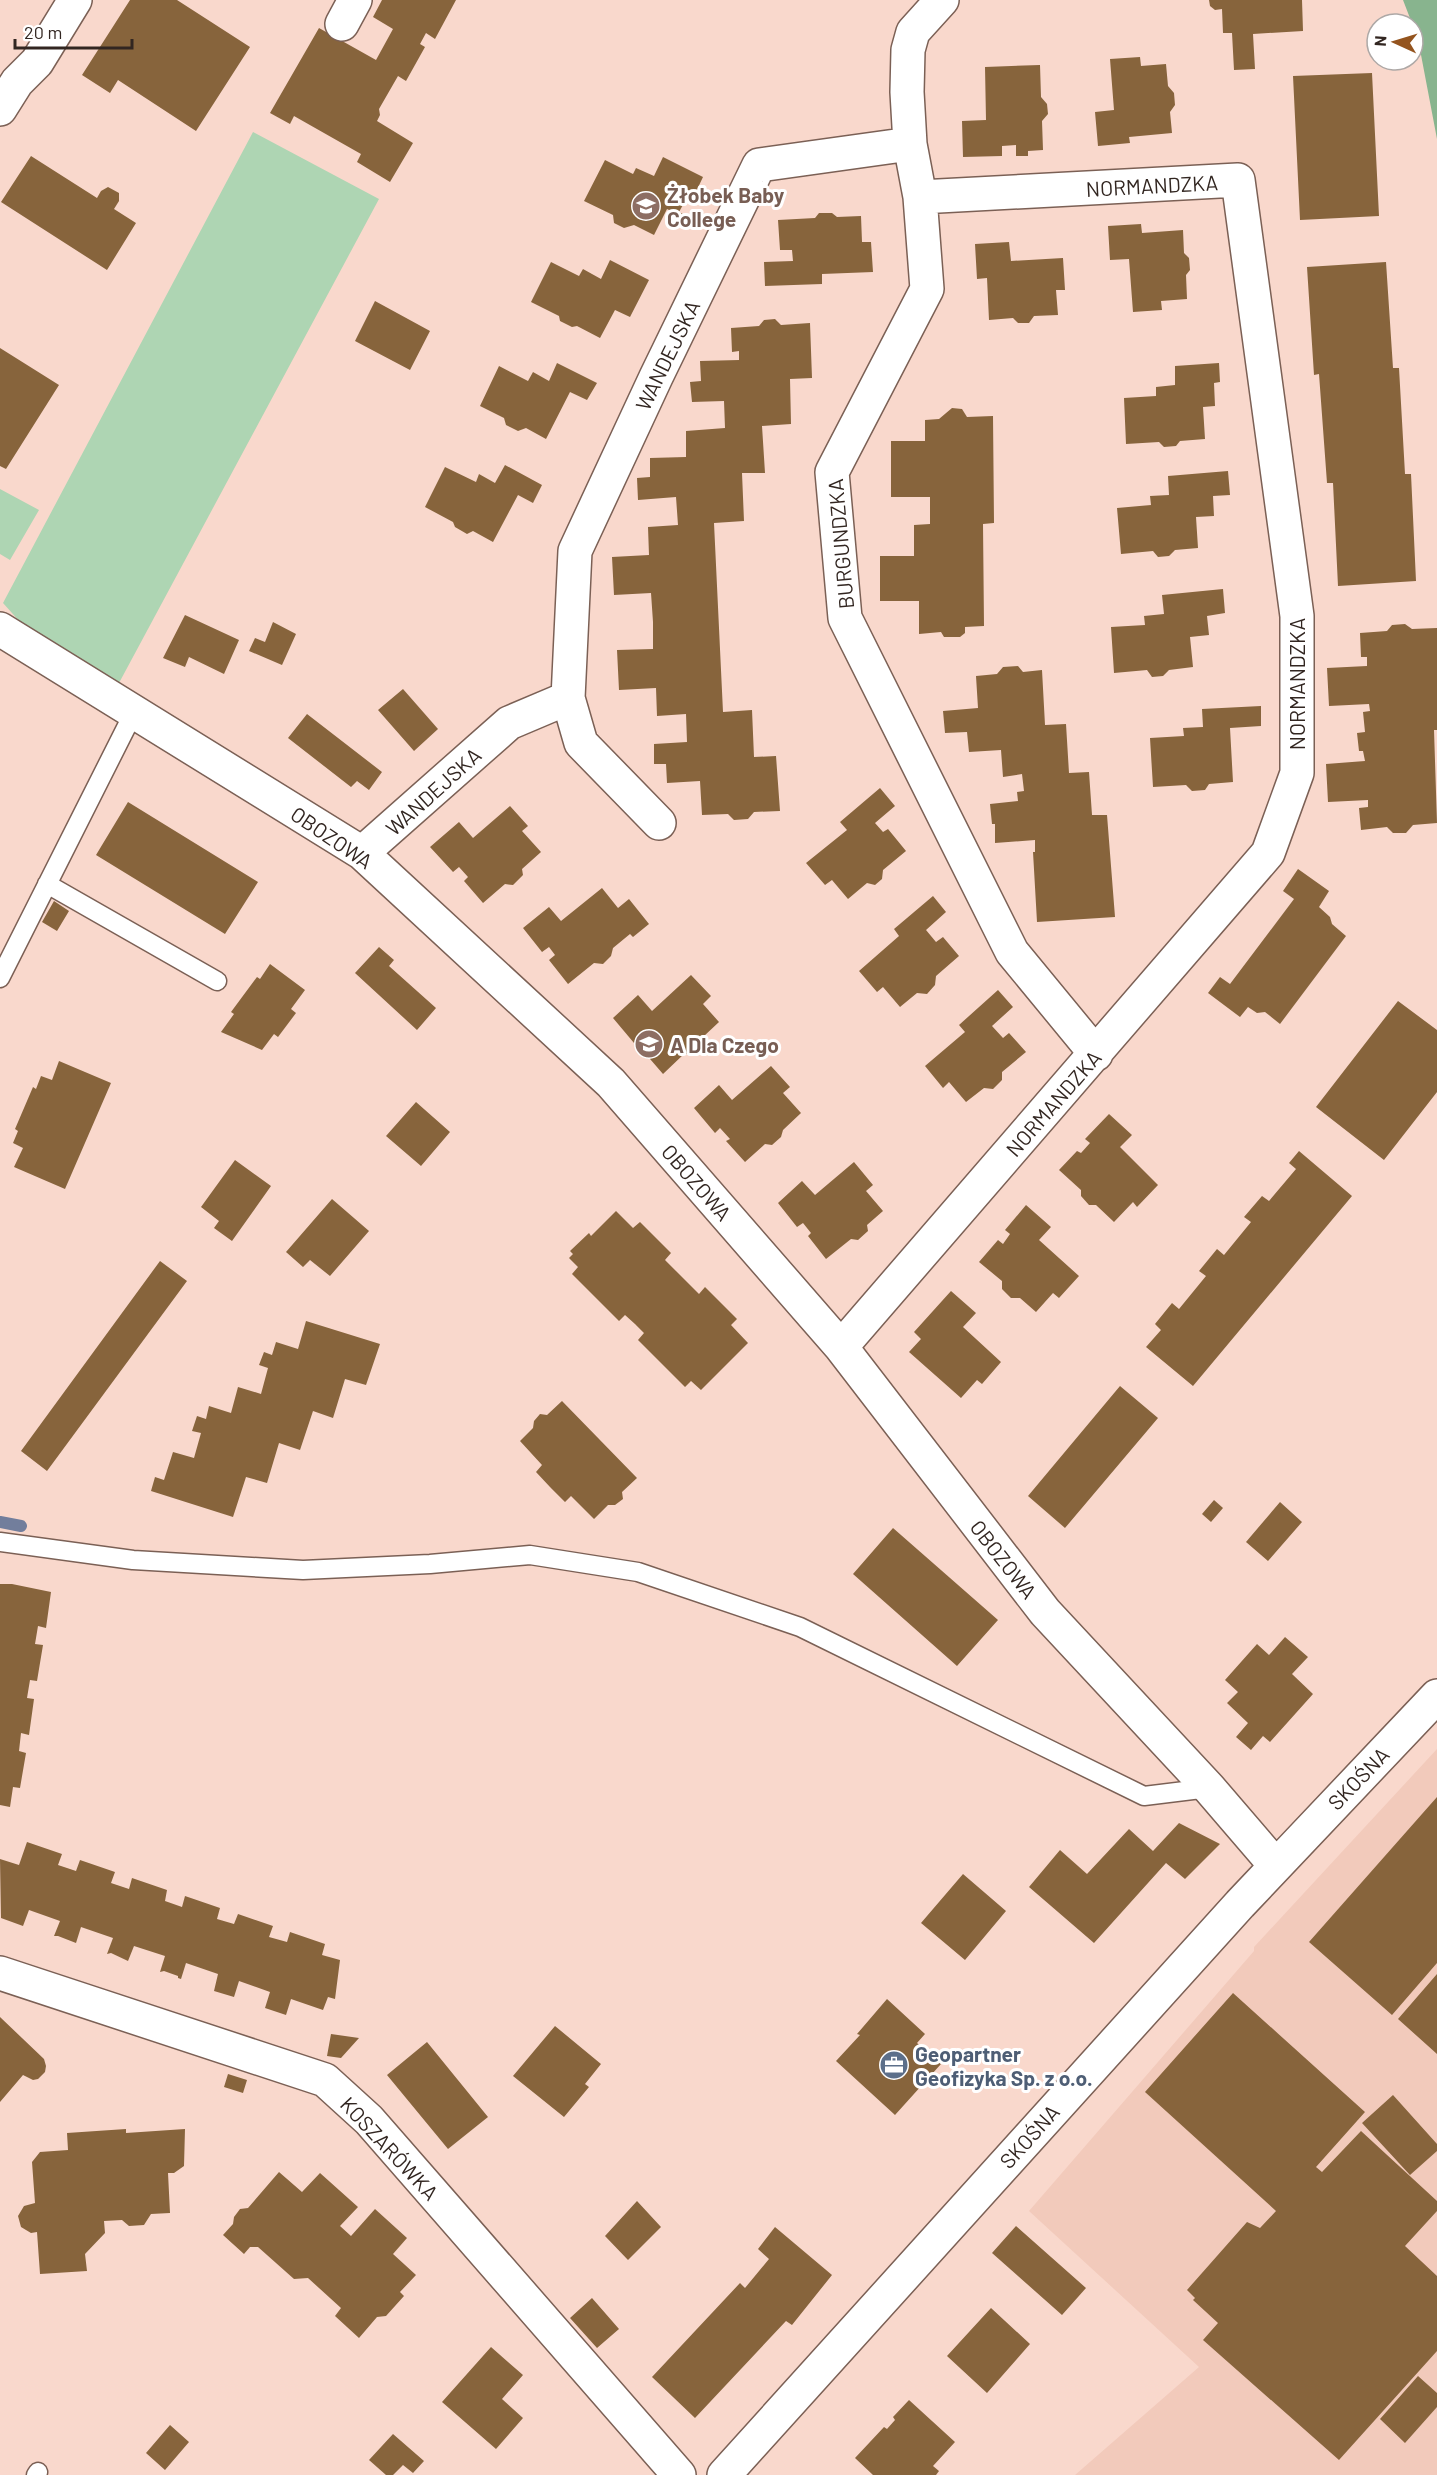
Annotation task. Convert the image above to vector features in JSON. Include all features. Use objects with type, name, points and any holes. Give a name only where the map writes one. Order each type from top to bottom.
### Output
[{"type":"street","points":[[0,109],[17,82],[37,62],[75,0]]},
{"type":"street","name":"BURGUNDZKA","points":[[942,0],[914,32],[910,41],[907,92],[910,144],[920,197],[927,289],[832,472],[845,618],[1012,952],[1096,1054]]},
{"type":"street","name":"WANDEJSKA","points":[[659,823],[581,743],[568,698],[575,551],[759,165],[910,144]]},
{"type":"street","name":"NORMANDZKA","points":[[841,1347],[1268,853],[1297,773],[1297,616],[1238,180],[920,197]]},
{"type":"street","name":"OBOZOWA","points":[[0,629],[362,853],[611,1083],[841,1347],[1045,1612],[1209,1788],[1276,1866]]},
{"type":"street","name":"WANDEJSKA","points":[[362,853],[509,723],[568,698]]},
{"type":"street","name":"SKOŚNA","points":[[724,2475],[1276,1866],[1437,1696]]},
{"type":"street","name":"KOSZARÓWKA","points":[[0,1973],[325,2080],[369,2120],[679,2475]]},
{"type":"lane","points":[[0,978],[134,712]]},
{"type":"lane","points":[[47,884],[217,981]]},
{"type":"lane","points":[[0,1542],[133,1560],[303,1570],[430,1564],[530,1555],[638,1572],[800,1627],[1144,1796],[1209,1788]]},
{"type":"shaded area","points":[[1437,1749],[1437,2475],[1075,2475],[1199,2367],[1029,2211],[1254,1951],[1254,1947]]},
{"type":"green space","points":[[1403,0],[1437,0],[1437,139],[1424,72],[1425,12],[1408,12]]},
{"type":"green space","points":[[253,132],[379,199],[119,683],[29,632],[3,603]]},
{"type":"green space","points":[[0,489],[39,510],[10,560],[0,554]]},
{"type":"building","points":[[130,0],[177,0],[250,47],[196,131],[118,80],[110,93],[82,75]]},
{"type":"building","points":[[382,0],[456,0],[435,39],[426,33],[420,44],[425,47],[406,81],[398,76],[379,109],[380,115],[377,121],[413,143],[390,182],[357,162],[361,154],[294,116],[290,124],[270,113],[319,28],[376,60],[393,29],[373,17]]},
{"type":"building","points":[[1209,0],[1302,0],[1303,31],[1253,34],[1255,69],[1234,70],[1232,33],[1223,33],[1222,9],[1215,10],[1210,6]]},
{"type":"building","points":[[1140,57],[1141,66],[1166,64],[1168,86],[1174,93],[1175,105],[1170,112],[1172,133],[1129,137],[1130,143],[1098,146],[1095,112],[1114,110],[1110,59]]},
{"type":"building","points":[[1040,65],[1041,97],[1047,104],[1048,114],[1042,121],[1043,150],[1028,151],[1028,156],[1016,156],[1016,145],[1002,146],[1002,156],[963,157],[962,121],[986,120],[985,67]]},
{"type":"building","points":[[1372,73],[1379,216],[1300,220],[1293,76]]},
{"type":"building","points":[[31,156],[97,198],[101,191],[108,187],[119,193],[119,201],[114,209],[136,223],[107,270],[1,202]]},
{"type":"building","points":[[663,157],[703,177],[694,196],[689,194],[679,212],[683,214],[682,216],[667,209],[654,235],[634,225],[624,228],[614,223],[613,215],[584,201],[605,160],[633,174],[636,168],[654,176]]},
{"type":"building","points":[[819,213],[832,213],[837,217],[861,216],[862,242],[871,242],[873,272],[822,274],[822,284],[765,286],[764,262],[793,261],[792,250],[780,250],[778,220],[815,218]]},
{"type":"building","points":[[1141,224],[1142,233],[1183,230],[1184,253],[1189,258],[1190,270],[1186,275],[1187,299],[1161,301],[1162,310],[1133,312],[1129,259],[1110,260],[1108,226]]},
{"type":"building","points":[[1009,242],[1011,261],[1063,258],[1065,290],[1056,290],[1058,315],[1034,316],[1029,323],[1018,323],[1013,318],[989,320],[987,278],[977,279],[975,244]]},
{"type":"building","points":[[610,260],[649,280],[630,317],[615,310],[600,338],[577,326],[572,327],[560,321],[559,316],[531,302],[551,262],[579,276],[583,269],[601,279]]},
{"type":"building","points":[[1386,262],[1393,368],[1399,368],[1405,474],[1411,474],[1416,581],[1338,586],[1333,483],[1327,483],[1319,374],[1314,375],[1307,267]]},
{"type":"building","points":[[375,301],[430,331],[410,370],[355,341]]},
{"type":"building","points":[[775,319],[781,325],[810,323],[812,378],[790,379],[791,424],[762,426],[765,473],[742,473],[744,521],[714,523],[723,712],[752,710],[754,757],[776,756],[780,811],[754,812],[748,819],[734,820],[728,814],[702,815],[700,781],[667,783],[666,764],[654,764],[654,744],[687,742],[686,714],[657,716],[656,688],[619,690],[617,650],[653,649],[653,622],[651,593],[614,595],[612,557],[649,555],[648,527],[678,525],[676,497],[638,500],[637,478],[650,477],[650,458],[686,457],[686,431],[725,428],[724,401],[692,402],[690,382],[701,381],[700,361],[739,360],[739,351],[732,352],[731,328],[759,326],[764,320]]},
{"type":"building","points":[[0,348],[59,385],[6,469],[0,466]]},
{"type":"building","points":[[557,363],[597,383],[587,400],[570,392],[546,439],[526,428],[518,431],[506,425],[504,418],[480,406],[499,366],[528,381],[533,372],[549,381]]},
{"type":"building","points":[[1219,363],[1220,382],[1214,383],[1215,406],[1203,407],[1205,439],[1180,441],[1176,446],[1164,447],[1159,442],[1126,444],[1124,398],[1156,396],[1156,387],[1175,385],[1175,366]]},
{"type":"building","points":[[952,408],[962,409],[967,417],[993,416],[994,523],[983,524],[984,626],[965,627],[965,633],[960,637],[944,637],[941,632],[919,634],[919,601],[880,601],[880,556],[914,556],[914,525],[930,524],[930,497],[891,497],[891,441],[925,441],[925,420],[939,419]]},
{"type":"building","points":[[505,465],[542,485],[533,503],[518,495],[493,542],[473,531],[467,534],[455,527],[453,522],[425,507],[445,467],[476,482],[479,474],[495,483]]},
{"type":"building","points":[[1228,471],[1230,495],[1213,496],[1214,516],[1196,517],[1198,548],[1175,550],[1169,556],[1158,557],[1153,551],[1121,554],[1117,508],[1151,505],[1150,496],[1169,495],[1168,476]]},
{"type":"building","points":[[1223,589],[1225,613],[1207,616],[1209,635],[1190,637],[1193,667],[1169,670],[1163,676],[1152,677],[1147,670],[1114,673],[1111,627],[1145,625],[1144,616],[1164,614],[1162,595]]},
{"type":"building","points":[[185,615],[239,640],[224,674],[189,657],[185,667],[163,658]]},
{"type":"building","points":[[273,622],[296,634],[282,665],[249,651],[255,638],[265,642]]},
{"type":"building","points":[[1405,624],[1412,629],[1437,628],[1437,730],[1434,730],[1437,823],[1413,825],[1406,833],[1393,833],[1387,827],[1361,830],[1359,808],[1368,807],[1368,800],[1328,802],[1326,764],[1365,761],[1363,751],[1359,751],[1357,733],[1365,732],[1363,712],[1370,711],[1369,704],[1329,706],[1327,668],[1367,666],[1367,657],[1361,657],[1360,633],[1387,631],[1392,625]]},
{"type":"building","points":[[1018,666],[1023,672],[1042,670],[1045,725],[1066,724],[1069,773],[1089,772],[1092,815],[1107,815],[1115,917],[1037,922],[1033,852],[1035,852],[1035,840],[995,843],[995,824],[992,824],[990,804],[1018,801],[1017,792],[1024,791],[1022,774],[1003,777],[1001,750],[969,752],[967,732],[945,733],[943,711],[978,708],[976,676],[997,674],[1003,667]]},
{"type":"building","points":[[403,689],[438,729],[414,751],[378,710]]},
{"type":"building","points":[[1261,706],[1261,726],[1230,728],[1233,782],[1209,784],[1205,790],[1192,791],[1186,785],[1153,787],[1150,738],[1184,736],[1183,728],[1203,727],[1202,709]]},
{"type":"building","points":[[307,714],[382,772],[369,790],[357,781],[351,787],[288,738]]},
{"type":"building","points":[[880,788],[895,806],[875,823],[883,832],[888,829],[906,851],[883,870],[882,879],[875,885],[867,883],[848,899],[832,880],[825,885],[806,863],[847,830],[840,822]]},
{"type":"building","points":[[128,802],[258,882],[225,934],[96,855]]},
{"type":"building","points":[[510,806],[528,826],[522,831],[541,852],[522,869],[523,875],[513,885],[505,884],[483,903],[464,881],[468,877],[459,867],[453,872],[430,847],[459,822],[473,838]]},
{"type":"building","points":[[1298,869],[1329,891],[1319,907],[1330,917],[1332,924],[1346,936],[1280,1024],[1265,1012],[1257,1013],[1248,1007],[1240,1017],[1208,993],[1220,977],[1230,984],[1294,899],[1283,891]]},
{"type":"building","points":[[602,888],[618,908],[629,899],[649,924],[633,937],[630,934],[613,948],[611,956],[603,964],[594,963],[568,984],[549,960],[555,955],[549,947],[542,952],[523,928],[549,907],[561,921]]},
{"type":"building","points":[[933,896],[946,912],[926,930],[936,942],[943,937],[959,956],[936,976],[935,985],[927,994],[917,993],[900,1007],[883,987],[877,992],[859,971],[899,936],[894,929]]},
{"type":"building","points":[[54,901],[69,911],[57,931],[42,922]]},
{"type":"building","points":[[379,947],[394,960],[389,966],[436,1008],[417,1030],[355,973]]},
{"type":"building","points":[[270,964],[305,990],[291,1009],[296,1013],[278,1037],[274,1034],[262,1050],[221,1032],[234,1014],[231,1012],[257,977],[260,979]]},
{"type":"building","points":[[691,975],[711,996],[703,1004],[719,1022],[703,1037],[702,1046],[693,1054],[684,1054],[663,1074],[644,1052],[649,1047],[640,1037],[634,1043],[613,1018],[638,995],[652,1011]]},
{"type":"building","points":[[998,990],[1013,1007],[992,1026],[1003,1038],[1009,1033],[1026,1052],[1002,1072],[1002,1080],[993,1089],[984,1088],[966,1102],[949,1082],[943,1088],[925,1066],[965,1032],[959,1025]]},
{"type":"building","points":[[1398,1001],[1437,1030],[1437,1092],[1384,1160],[1316,1107]]},
{"type":"building","points":[[59,1061],[111,1083],[65,1189],[14,1167],[23,1148],[13,1143],[18,1131],[15,1129],[33,1087],[36,1089],[41,1076],[52,1080]]},
{"type":"building","points":[[771,1066],[790,1087],[783,1093],[801,1113],[783,1130],[781,1137],[772,1145],[765,1144],[745,1162],[726,1141],[730,1139],[720,1128],[715,1133],[694,1108],[719,1085],[732,1100]]},
{"type":"building","points":[[416,1102],[450,1132],[421,1166],[386,1136]]},
{"type":"building","points":[[1109,1114],[1132,1135],[1120,1147],[1158,1185],[1137,1207],[1133,1202],[1114,1222],[1096,1205],[1089,1205],[1081,1196],[1081,1190],[1059,1170],[1077,1151],[1081,1153],[1090,1143],[1085,1139]]},
{"type":"building","points":[[1299,1151],[1352,1196],[1193,1386],[1146,1347],[1161,1330],[1155,1324],[1172,1303],[1179,1309],[1206,1276],[1199,1271],[1217,1249],[1224,1255],[1251,1222],[1244,1217],[1262,1196],[1269,1201],[1296,1169],[1289,1163]]},
{"type":"building","points":[[235,1160],[271,1186],[232,1241],[214,1228],[219,1221],[201,1207]]},
{"type":"building","points":[[854,1162],[873,1185],[866,1191],[883,1211],[867,1225],[868,1231],[858,1240],[851,1239],[826,1259],[808,1236],[811,1233],[803,1223],[797,1227],[778,1203],[802,1181],[815,1195]]},
{"type":"building","points":[[332,1199],[369,1231],[330,1276],[310,1260],[303,1267],[286,1252]]},
{"type":"building","points":[[1026,1205],[1051,1227],[1039,1240],[1079,1276],[1059,1298],[1053,1293],[1036,1312],[1020,1298],[1011,1298],[1002,1289],[1002,1281],[979,1262],[998,1240],[1003,1244],[1010,1234],[1005,1230]]},
{"type":"building","points":[[616,1211],[633,1228],[640,1222],[671,1253],[665,1260],[699,1294],[705,1287],[737,1319],[731,1325],[748,1343],[701,1390],[691,1381],[685,1387],[638,1340],[644,1333],[635,1324],[625,1315],[619,1321],[572,1274],[578,1267],[569,1258],[573,1254],[570,1251],[589,1233],[591,1236]]},
{"type":"building","points":[[160,1261],[187,1281],[47,1471],[21,1451]]},
{"type":"building","points":[[951,1291],[976,1313],[963,1327],[1001,1362],[982,1384],[977,1380],[961,1398],[909,1352],[921,1339],[914,1332]]},
{"type":"building","points":[[306,1321],[380,1344],[366,1385],[345,1379],[333,1418],[313,1411],[300,1450],[279,1443],[267,1483],[246,1477],[233,1517],[151,1491],[155,1477],[164,1480],[173,1452],[194,1458],[201,1433],[192,1431],[197,1416],[206,1419],[209,1406],[231,1413],[238,1387],[261,1394],[268,1368],[259,1365],[264,1352],[272,1355],[276,1342],[298,1349]]},
{"type":"building","points":[[1120,1386],[1158,1418],[1065,1528],[1028,1496]]},
{"type":"building","points":[[562,1401],[637,1478],[622,1492],[623,1499],[615,1505],[608,1505],[594,1519],[571,1496],[565,1502],[550,1487],[536,1472],[542,1465],[520,1441],[533,1428],[534,1421],[540,1414],[547,1415]]},
{"type":"building","points":[[1214,1500],[1223,1508],[1211,1522],[1202,1514]]},
{"type":"building","points":[[1280,1502],[1302,1522],[1268,1561],[1246,1542]]},
{"type":"building","points":[[893,1528],[998,1620],[957,1666],[853,1574]]},
{"type":"building","points":[[0,1584],[12,1584],[51,1592],[46,1628],[38,1626],[35,1644],[43,1645],[37,1681],[30,1680],[27,1698],[34,1699],[29,1735],[21,1733],[19,1751],[26,1753],[20,1788],[13,1787],[10,1807],[0,1805]]},
{"type":"building","points":[[1285,1637],[1308,1657],[1292,1674],[1313,1694],[1270,1742],[1263,1736],[1251,1750],[1236,1737],[1248,1723],[1227,1703],[1238,1692],[1225,1680],[1257,1644],[1269,1655]]},
{"type":"building","points":[[1437,1797],[1437,1963],[1392,2015],[1309,1942]]},
{"type":"building","points":[[1179,1823],[1220,1844],[1185,1879],[1166,1863],[1094,1943],[1029,1887],[1060,1850],[1087,1874],[1129,1829],[1153,1851]]},
{"type":"building","points":[[27,1842],[62,1854],[58,1865],[76,1871],[80,1860],[115,1872],[111,1883],[129,1889],[132,1878],[167,1890],[165,1901],[182,1907],[185,1896],[220,1908],[217,1919],[234,1924],[238,1914],[273,1926],[269,1937],[287,1942],[290,1932],[325,1944],[322,1955],[340,1960],[335,1999],[328,1997],[323,2010],[291,1999],[286,2015],[265,2008],[270,1992],[239,1981],[234,1997],[214,1991],[218,1974],[186,1963],[181,1979],[164,1971],[160,1972],[165,1956],[134,1946],[128,1961],[111,1953],[107,1954],[113,1938],[81,1927],[76,1943],[54,1936],[60,1921],[29,1910],[23,1926],[1,1918],[0,1859],[19,1865]]},
{"type":"building","points":[[963,1874],[1006,1911],[965,1960],[921,1923]]},
{"type":"building","points":[[1437,1974],[1437,2054],[1398,2019]]},
{"type":"building","points":[[1233,1993],[1365,2112],[1316,2167],[1322,2172],[1361,2131],[1437,2201],[1437,2211],[1405,2246],[1437,2276],[1437,2351],[1339,2460],[1203,2340],[1218,2323],[1193,2300],[1195,2298],[1187,2290],[1247,2222],[1260,2228],[1276,2211],[1145,2092]]},
{"type":"building","points":[[887,1999],[925,2034],[917,2043],[941,2064],[895,2115],[836,2061],[860,2035],[857,2034]]},
{"type":"building","points":[[0,2017],[44,2059],[46,2066],[45,2072],[38,2079],[33,2080],[23,2075],[0,2102]]},
{"type":"building","points":[[555,2026],[601,2064],[585,2084],[589,2087],[564,2117],[513,2076]]},
{"type":"building","points":[[331,2034],[359,2038],[341,2058],[327,2056]]},
{"type":"building","points":[[427,2042],[488,2117],[448,2149],[387,2075]]},
{"type":"building","points":[[228,2074],[247,2080],[243,2093],[224,2087]]},
{"type":"building","points":[[1393,2095],[1437,2144],[1437,2151],[1410,2175],[1362,2123]]},
{"type":"building","points":[[126,2129],[126,2133],[185,2129],[184,2166],[174,2173],[168,2173],[170,2213],[151,2214],[144,2225],[129,2226],[122,2220],[104,2221],[105,2233],[85,2254],[87,2271],[40,2274],[37,2232],[31,2233],[21,2227],[18,2216],[24,2206],[35,2203],[32,2162],[40,2152],[68,2150],[67,2133]]},
{"type":"building","points":[[279,2172],[302,2192],[320,2173],[358,2207],[340,2226],[351,2236],[375,2209],[407,2238],[393,2254],[416,2275],[400,2292],[404,2296],[386,2316],[377,2317],[359,2338],[335,2316],[341,2308],[308,2278],[294,2279],[258,2247],[250,2247],[244,2254],[223,2235],[233,2224],[234,2217],[240,2209],[248,2208]]},
{"type":"building","points":[[637,2201],[661,2227],[628,2260],[605,2236]]},
{"type":"building","points":[[1016,2226],[1086,2288],[1062,2315],[992,2253]]},
{"type":"building","points":[[775,2227],[832,2275],[792,2325],[786,2321],[695,2418],[652,2377],[740,2283],[745,2288],[769,2259],[758,2249]]},
{"type":"building","points":[[592,2298],[619,2329],[597,2348],[570,2318]]},
{"type":"building","points":[[991,2308],[1030,2344],[987,2393],[947,2356]]},
{"type":"building","points":[[491,2347],[523,2375],[502,2399],[523,2418],[496,2449],[442,2402]]},
{"type":"building","points":[[1418,2376],[1437,2393],[1437,2407],[1405,2443],[1380,2419]]},
{"type":"building","points":[[909,2400],[955,2442],[933,2466],[939,2471],[936,2475],[873,2475],[855,2458],[884,2427],[887,2429],[895,2420],[893,2417]]},
{"type":"building","points":[[170,2425],[189,2442],[165,2470],[146,2453]]},
{"type":"building","points":[[393,2434],[424,2461],[413,2473],[403,2465],[393,2475],[386,2475],[369,2460]]},
{"type":"waterway","points":[[0,1522],[21,1526]]},
{"type":"place","name":"Żłobek Baby College","points":[[646,206]]},
{"type":"place","name":"A Dla Czego","points":[[649,1044]]},
{"type":"place","name":"Geopartner Geofizyka Sp. z o.o.","points":[[894,2065]]}]
